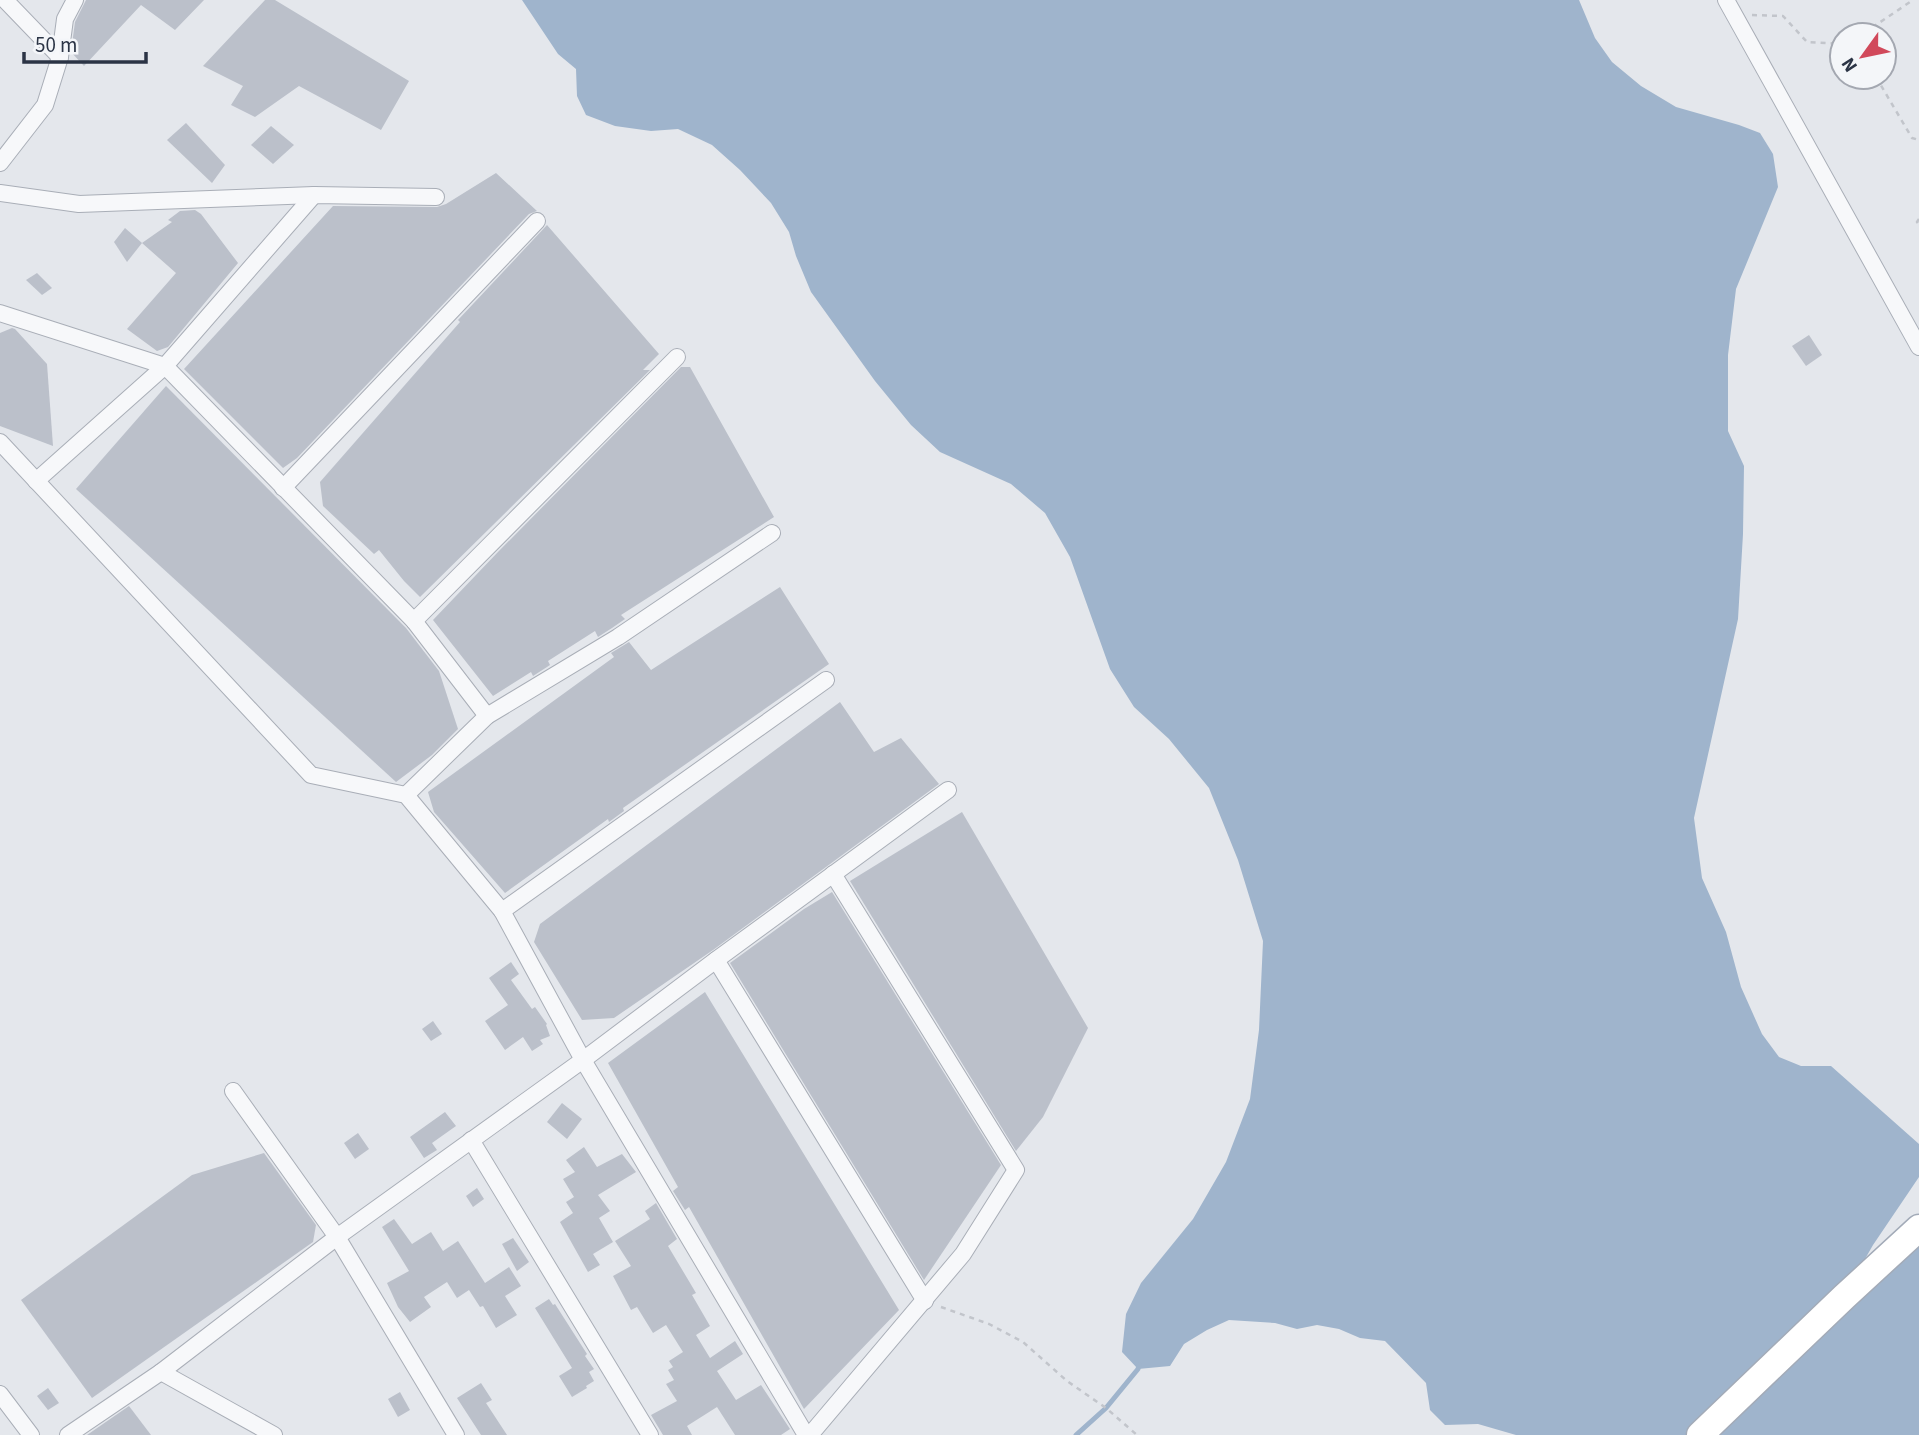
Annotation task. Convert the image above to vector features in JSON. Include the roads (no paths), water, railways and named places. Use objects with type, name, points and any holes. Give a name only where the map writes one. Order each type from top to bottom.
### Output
[{"type":"main road","points":[[1700,1435],[1919,1228]]},
{"type":"street","points":[[5,0],[60,57]]},
{"type":"street","points":[[0,163],[45,105],[60,57],[65,19],[75,0]]},
{"type":"street","points":[[1730,7],[1919,347]]},
{"type":"street","points":[[0,193],[79,204],[314,195],[436,197]]},
{"type":"street","points":[[36,481],[165,366],[314,195]]},
{"type":"street","points":[[283,488],[537,221]]},
{"type":"street","points":[[0,313],[165,366],[414,621],[487,716]]},
{"type":"street","points":[[414,621],[677,358]]},
{"type":"street","points":[[0,442],[311,775],[407,795],[502,911],[583,1060],[808,1435],[925,1301],[962,1254],[1016,1170],[833,874]]},
{"type":"street","points":[[407,795],[487,716],[618,638],[772,533]]},
{"type":"street","points":[[502,911],[826,680]]},
{"type":"street","points":[[68,1435],[160,1372],[337,1237],[583,1060],[948,790]]},
{"type":"street","points":[[716,960],[925,1301]]},
{"type":"street","points":[[233,1091],[337,1237],[456,1435]]},
{"type":"street","points":[[471,1140],[650,1435]]},
{"type":"street","points":[[160,1372],[274,1435]]},
{"type":"street","points":[[0,1394],[31,1435]]},
{"type":"water","points":[[522,0],[1579,0],[1595,38],[1612,62],[1641,86],[1676,107],[1760,133],[1773,154],[1778,187],[1736,289],[1728,355],[1728,431],[1744,466],[1738,619],[1694,818],[1702,878],[1726,932],[1741,987],[1762,1034],[1779,1057],[1801,1066],[1831,1066],[1919,1144],[1919,1177],[1873,1245],[1845,1294],[1919,1228],[1919,1435],[1516,1435],[1478,1424],[1445,1425],[1430,1410],[1426,1383],[1385,1341],[1360,1338],[1339,1329],[1317,1325],[1297,1329],[1275,1323],[1229,1320],[1184,1344],[1170,1366],[1138,1369],[1122,1352],[1126,1314],[1141,1283],[1193,1219],[1226,1162],[1250,1099],[1259,1030],[1263,941],[1238,860],[1209,788],[1169,739],[1134,707],[1110,669],[1070,557],[1045,513],[1011,484],[940,452],[911,425],[875,381],[811,292],[789,232],[771,203],[712,145],[678,129],[651,131],[615,126],[586,115],[577,96],[576,69],[558,54]]},
{"type":"waterway","points":[[1076,1435],[1106,1408],[1139,1365]]}]
